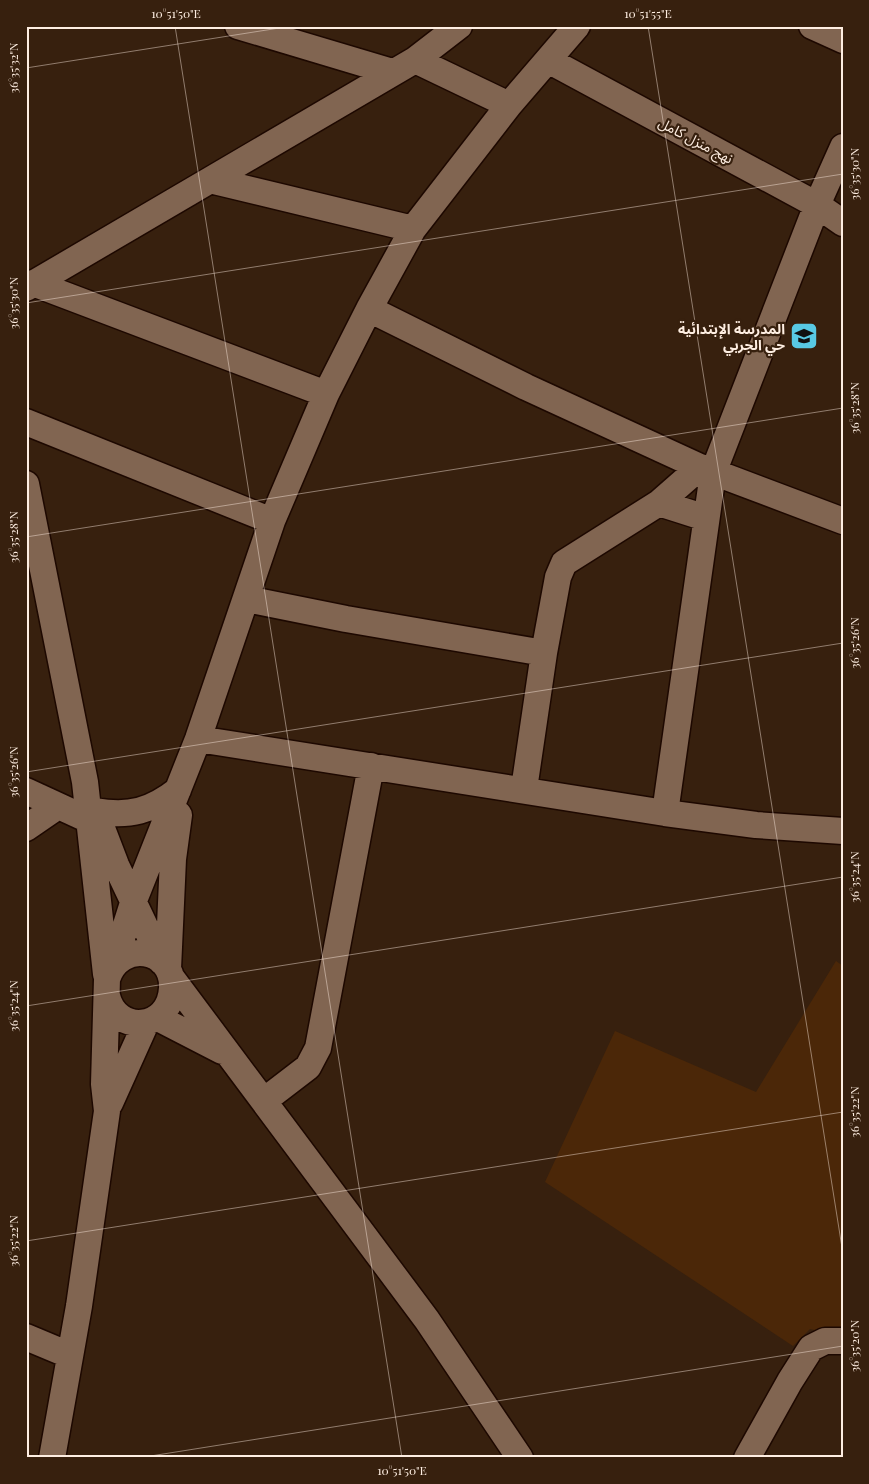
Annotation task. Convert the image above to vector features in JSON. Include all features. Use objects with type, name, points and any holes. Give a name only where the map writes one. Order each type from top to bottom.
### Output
[{"type":"street","points":[[238,26],[392,72]]},
{"type":"street","points":[[30,286],[415,60],[459,26]]},
{"type":"street","points":[[52,1458],[79,1306],[107,1111],[104,1084],[109,979],[132,903],[198,739],[272,521],[326,394],[369,309],[413,229],[509,105],[577,26]]},
{"type":"street","points":[[812,26],[843,40]]},
{"type":"street","points":[[415,60],[509,105]]},
{"type":"street","name":"نهج منزل كامل","points":[[548,60],[817,205],[843,223]]},
{"type":"street","points":[[665,813],[706,518],[706,470],[843,146]]},
{"type":"street","points":[[210,180],[413,229]]},
{"type":"street","points":[[30,286],[326,394]]},
{"type":"street","points":[[369,309],[526,387],[706,470],[843,521]]},
{"type":"street","points":[[26,422],[272,521]]},
{"type":"street","points":[[524,789],[544,653],[558,576],[564,563],[659,503],[706,470]]},
{"type":"street","points":[[26,484],[32,542],[85,782],[95,818],[132,903],[167,969],[427,1320],[520,1458]]},
{"type":"street","points":[[659,503],[706,518]]},
{"type":"street","points":[[246,598],[346,619],[544,653]]},
{"type":"street","points":[[198,739],[524,789],[665,813],[756,825],[843,831]]},
{"type":"street","points":[[265,1100],[308,1067],[318,1048],[371,766]]},
{"type":"street","points":[[26,791],[58,806],[95,818],[142,810],[159,804],[181,784]]},
{"type":"street","points":[[107,1111],[152,1021],[164,1012],[172,995],[167,969],[173,859],[181,784]]},
{"type":"street","points":[[26,828],[58,806]]},
{"type":"street","points":[[95,818],[109,979],[109,1004],[122,1017],[131,1022],[152,1021],[197,1037],[232,1057]]},
{"type":"street","points":[[109,979],[121,957],[138,952],[155,957],[167,969]]},
{"type":"street","points":[[26,1337],[70,1356]]},
{"type":"street","points":[[747,1458],[811,1348],[825,1341],[843,1341]]},
{"type":"shaded area","points":[[836,961],[843,966],[843,1336],[810,1329],[793,1346],[545,1182],[615,1031],[756,1092]]},
{"type":"place","name":"المدرسة الإبتدائية حي الجربي","points":[[804,336]]}]
